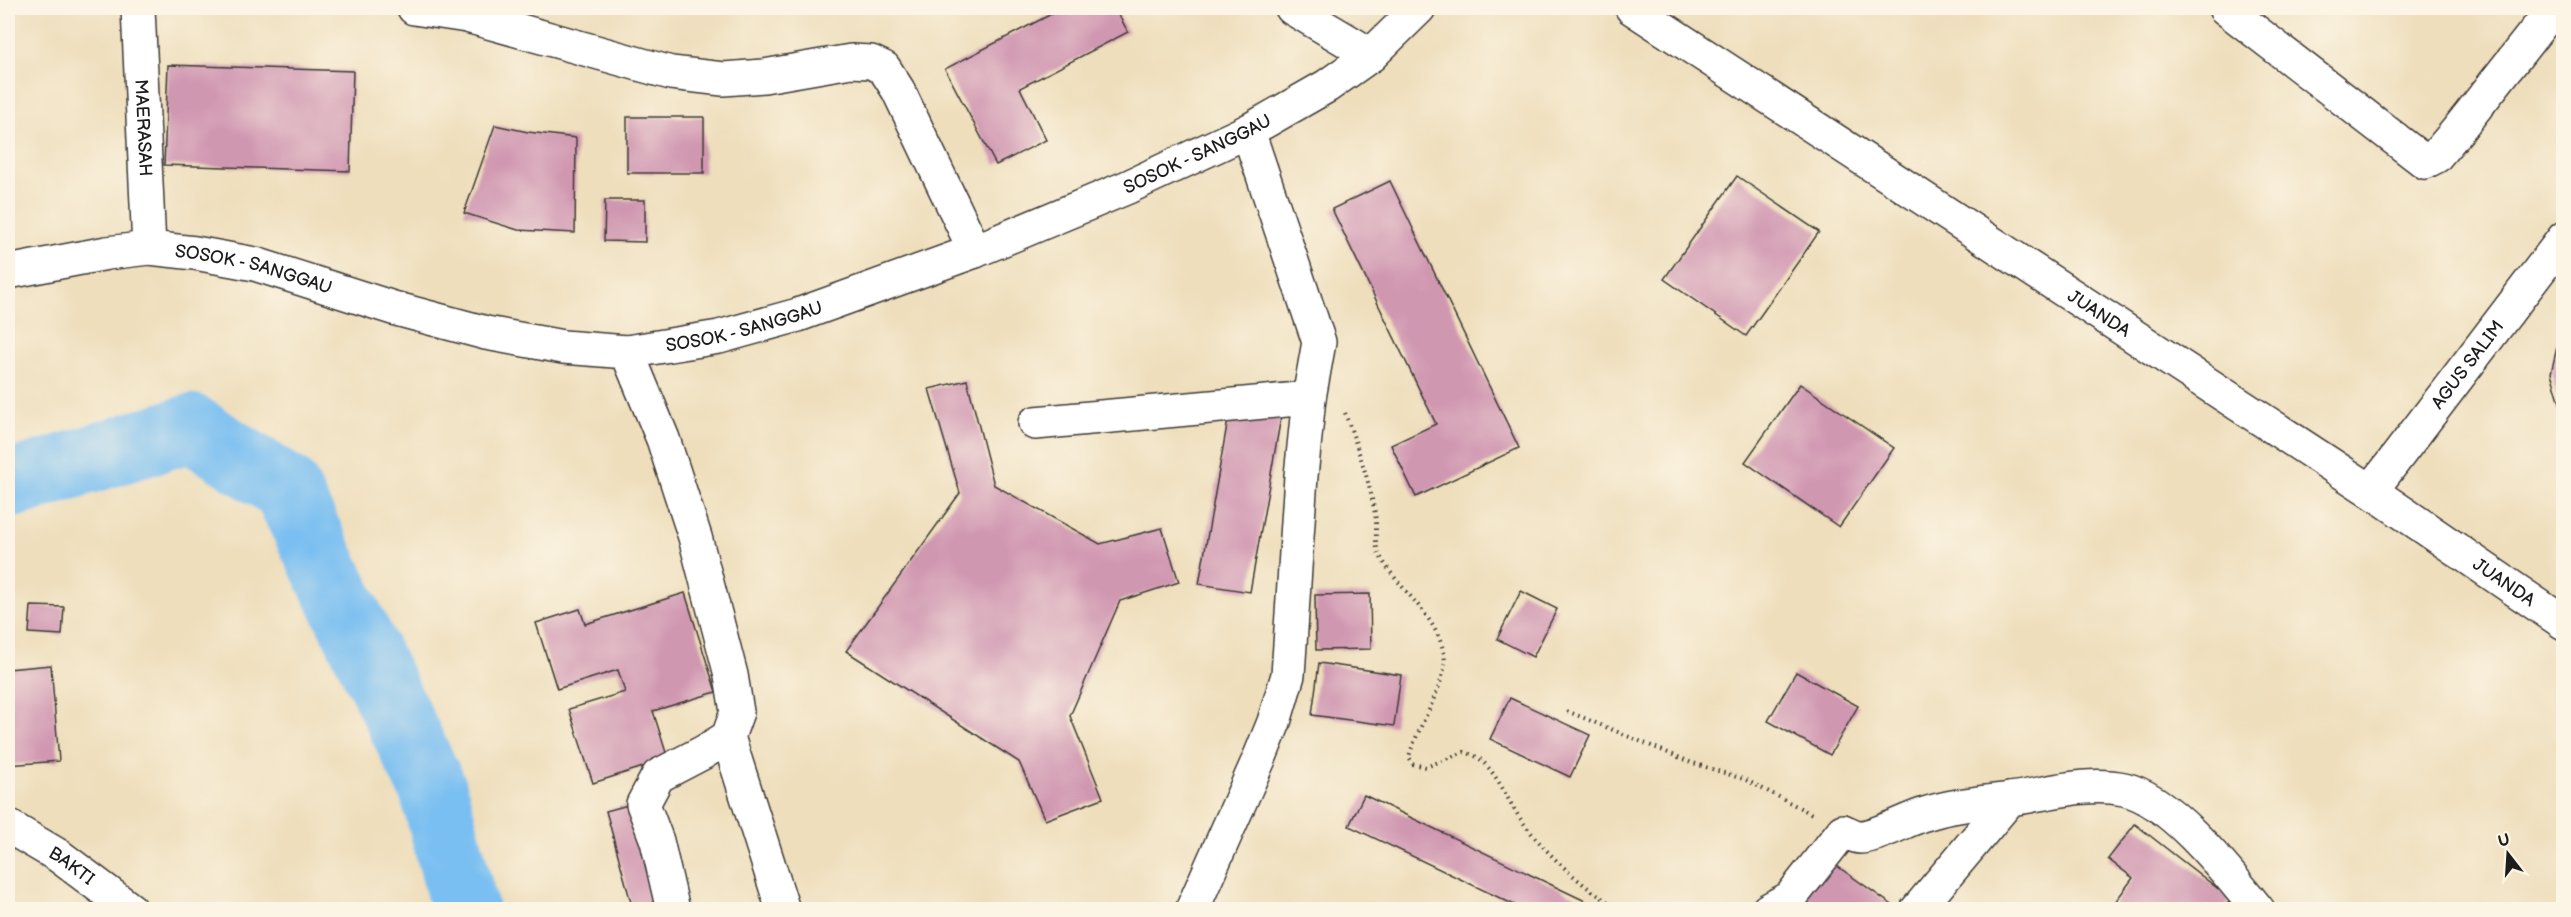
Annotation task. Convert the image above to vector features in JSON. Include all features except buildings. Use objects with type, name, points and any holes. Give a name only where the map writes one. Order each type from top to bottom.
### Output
[{"type":"main road","name":"MAERASAH","points":[[138,8],[149,248]]},
{"type":"main road","points":[[414,8],[467,16],[671,73],[723,79],[764,76],[851,61],[872,62],[884,68],[898,90],[975,251]]},
{"type":"main road","points":[[1292,8],[1371,55]]},
{"type":"main road","name":"SOSOK - SANGGAU","points":[[8,272],[107,253],[149,248],[195,253],[255,264],[393,308],[486,333],[563,347],[627,352],[719,337],[798,315],[975,251],[1128,188],[1248,131],[1327,86],[1371,55],[1419,8]]},
{"type":"main road","name":"JUANDA","points":[[1632,8],[2372,491],[2564,623]]},
{"type":"main road","points":[[2225,8],[2425,162],[2435,157],[2457,132],[2554,8]]},
{"type":"main road","points":[[1192,909],[1259,759],[1274,722],[1288,675],[1301,476],[1309,398],[1319,342],[1248,131]]},
{"type":"main road","name":"AGUS SALIM","points":[[2372,491],[2564,238]]},
{"type":"main road","points":[[627,352],[663,439],[695,537],[731,675],[737,712],[728,737],[783,909]]},
{"type":"main road","points":[[1035,423],[1309,398]]},
{"type":"main road","points":[[673,909],[657,841],[643,804],[658,776],[728,737]]},
{"type":"main road","points":[[1768,909],[1790,898],[1843,831],[1858,838],[1870,836],[1927,813],[1970,803],[2087,787],[2125,789],[2157,804],[2192,832],[2258,909]]},
{"type":"main road","points":[[1917,909],[2010,799]]},
{"type":"main road","name":"BAKTI","points":[[8,826],[59,856],[126,907]]},
{"type":"path","points":[[1343,408],[1364,463],[1376,517],[1376,540],[1379,554],[1428,617],[1445,655],[1442,678],[1413,740],[1409,757],[1413,764],[1426,767],[1464,752],[1480,758],[1500,785],[1522,822],[1572,874],[1602,899],[1622,909]]},
{"type":"path","points":[[1567,711],[1690,762],[1746,780],[1843,831]]},
{"type":"waterway","points":[[8,485],[191,428],[286,488],[433,789],[465,910]]}]
